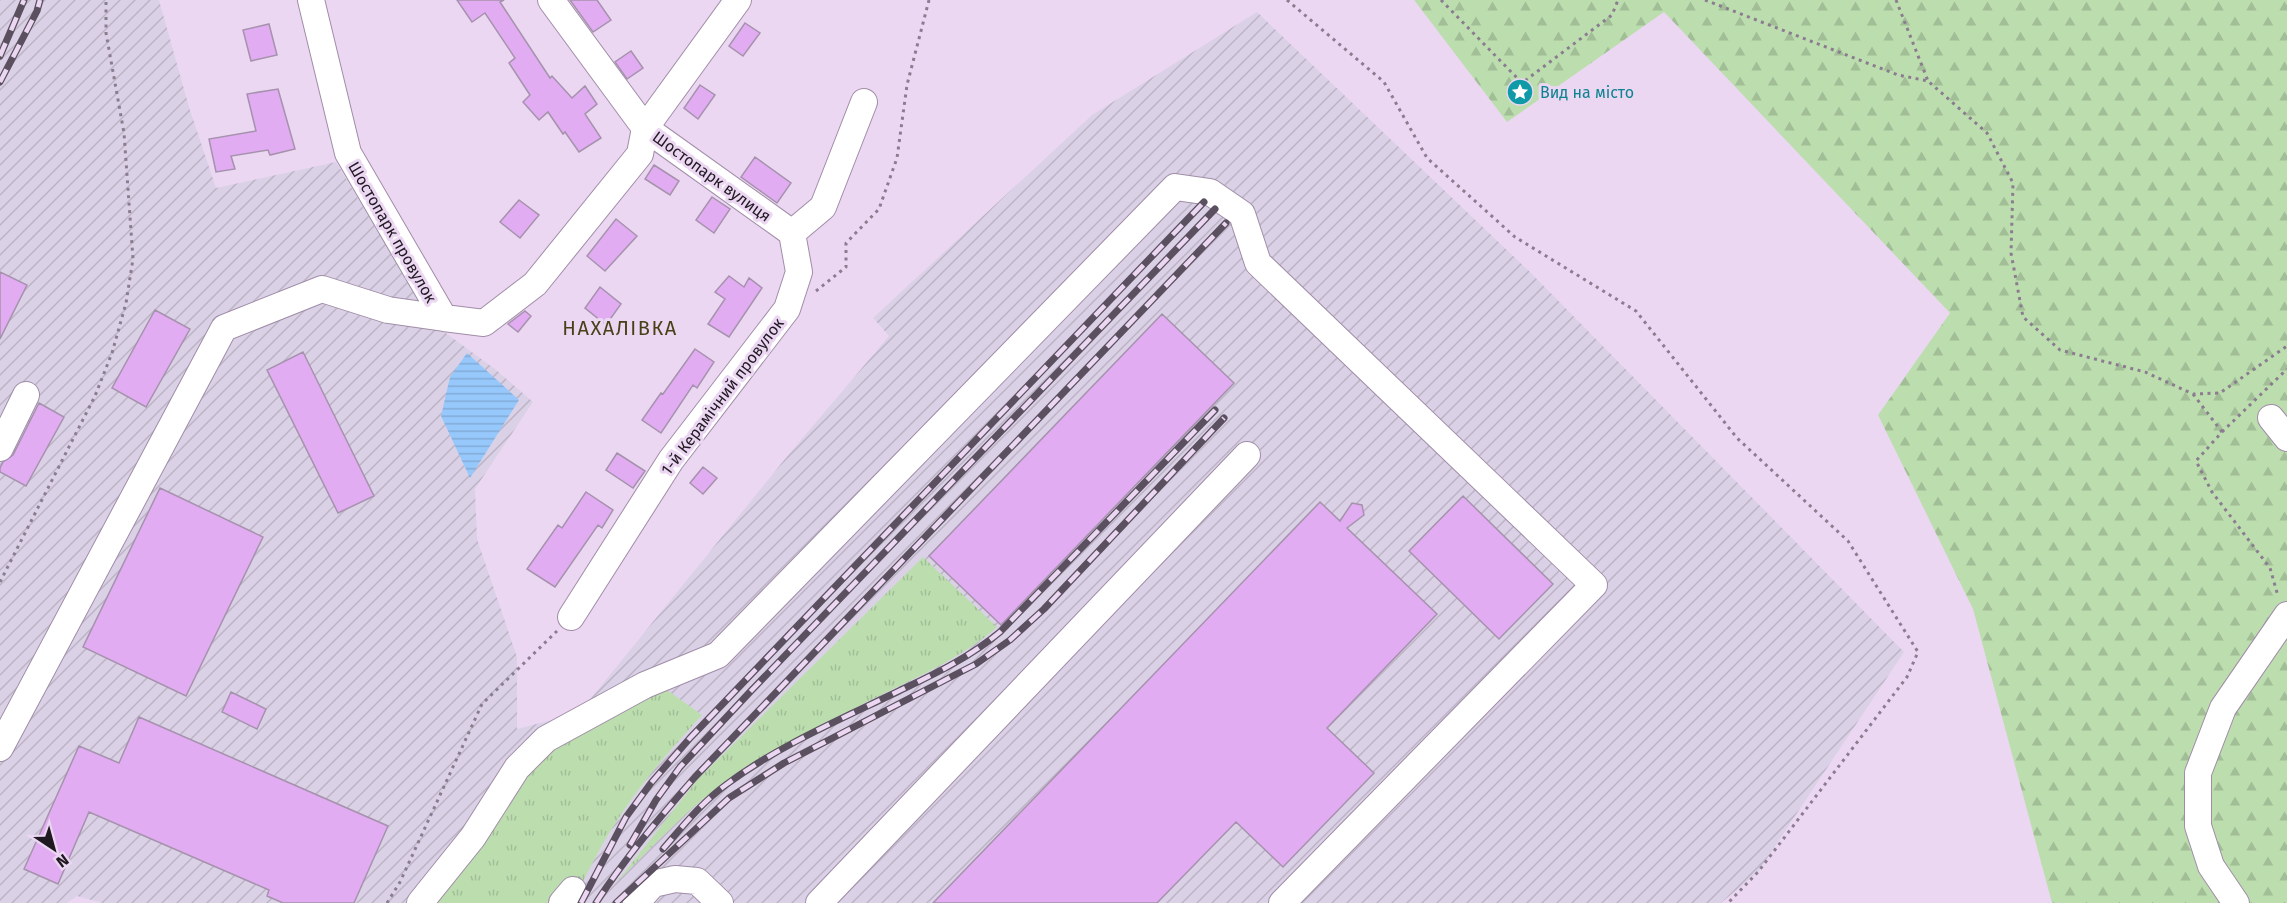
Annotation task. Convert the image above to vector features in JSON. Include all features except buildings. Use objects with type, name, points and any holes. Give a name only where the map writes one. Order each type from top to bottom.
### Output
[{"type":"street","name":"Шостопарк провулок","points":[[311,0],[348,153],[444,318],[484,323],[535,284],[640,154],[645,128]]},
{"type":"street","name":"Шостопарк вулиця","points":[[550,0],[645,128],[792,234]]},
{"type":"street","points":[[645,128],[738,0]]},
{"type":"street","points":[[792,234],[823,207],[864,102]]},
{"type":"street","points":[[420,903],[473,837],[517,768],[546,739],[645,685],[718,655],[1175,187],[1210,192],[1242,214],[1258,263],[1594,585],[1282,903]]},
{"type":"street","name":"1-й Керамічний провулок","points":[[572,617],[671,460],[787,309],[799,272],[792,234]]},
{"type":"street","points":[[0,747],[224,328],[322,289],[388,310],[444,318]]},
{"type":"street","points":[[0,447],[26,395]]},
{"type":"street","points":[[2271,418],[2287,438]]},
{"type":"street","points":[[819,903],[1247,455]]},
{"type":"street","points":[[2236,903],[2211,866],[2198,826],[2198,773],[2223,708],[2285,616]]},
{"type":"street","points":[[636,903],[653,884],[675,879],[697,880],[720,903]]},
{"type":"path","points":[[0,582],[95,396],[112,353],[126,303],[133,259],[124,133],[106,33],[106,0]]},
{"type":"path","points":[[814,292],[846,267],[846,243],[879,209],[897,159],[907,85],[929,0]]},
{"type":"path","points":[[1287,0],[1384,82],[1427,158],[1515,237],[1636,311],[1737,438],[1848,541],[1918,651],[1907,677],[1758,872],[1728,903]]},
{"type":"path","points":[[1441,0],[1522,83],[1612,15],[1618,0]]},
{"type":"path","points":[[1705,0],[1898,75],[1928,81]]},
{"type":"path","points":[[1896,0],[1928,81],[1987,132],[2013,183],[2011,253],[2023,318],[2060,350],[2145,372],[2193,394],[2220,393],[2287,346]]},
{"type":"path","points":[[2285,616],[2270,568],[2212,492],[2196,461],[2222,432],[2287,369]]},
{"type":"path","points":[[2193,394],[2222,432]]},
{"type":"path","points":[[387,903],[400,882],[482,704],[572,617]]},
{"type":"shaded area","points":[[0,0],[159,0],[189,107],[216,188],[336,162],[416,295],[439,328],[495,369],[533,402],[475,489],[477,539],[517,657],[517,729],[579,713],[789,454],[889,336],[873,318],[1092,115],[1257,12],[1529,271],[1904,652],[1758,872],[1721,903],[102,903],[77,896],[67,903],[0,903]]},
{"type":"green space","points":[[1414,0],[2287,0],[2287,903],[2052,903],[1973,609],[1878,415],[1950,313],[1664,12],[1507,122]]},
{"type":"green space","points":[[923,557],[997,627],[945,663],[810,731],[744,768],[686,814],[616,883],[698,779]]},
{"type":"green space","points":[[660,685],[702,715],[660,762],[631,800],[602,846],[573,903],[432,903],[530,759]]},
{"type":"water","points":[[467,353],[519,400],[470,478],[441,416],[450,377]]},
{"type":"railway","points":[[0,56],[24,0]]},
{"type":"railway","points":[[0,82],[37,11],[40,0]]},
{"type":"railway","points":[[581,903],[626,817],[651,783],[690,738],[1204,202]]},
{"type":"railway","points":[[630,845],[656,800],[680,767],[1215,209]]},
{"type":"railway","points":[[596,903],[631,854],[695,777],[1226,223]]},
{"type":"railway","points":[[663,849],[709,799],[769,756],[942,670],[978,649],[1000,632],[1215,410]]},
{"type":"railway","points":[[616,903],[729,798],[784,763],[976,664],[1010,640],[1044,609],[1224,418]]},
{"type":"place","name":"Вид на місто","points":[[1520,92]]},
{"type":"district","name":"НАХАЛІВКА","points":[[620,328]]}]
